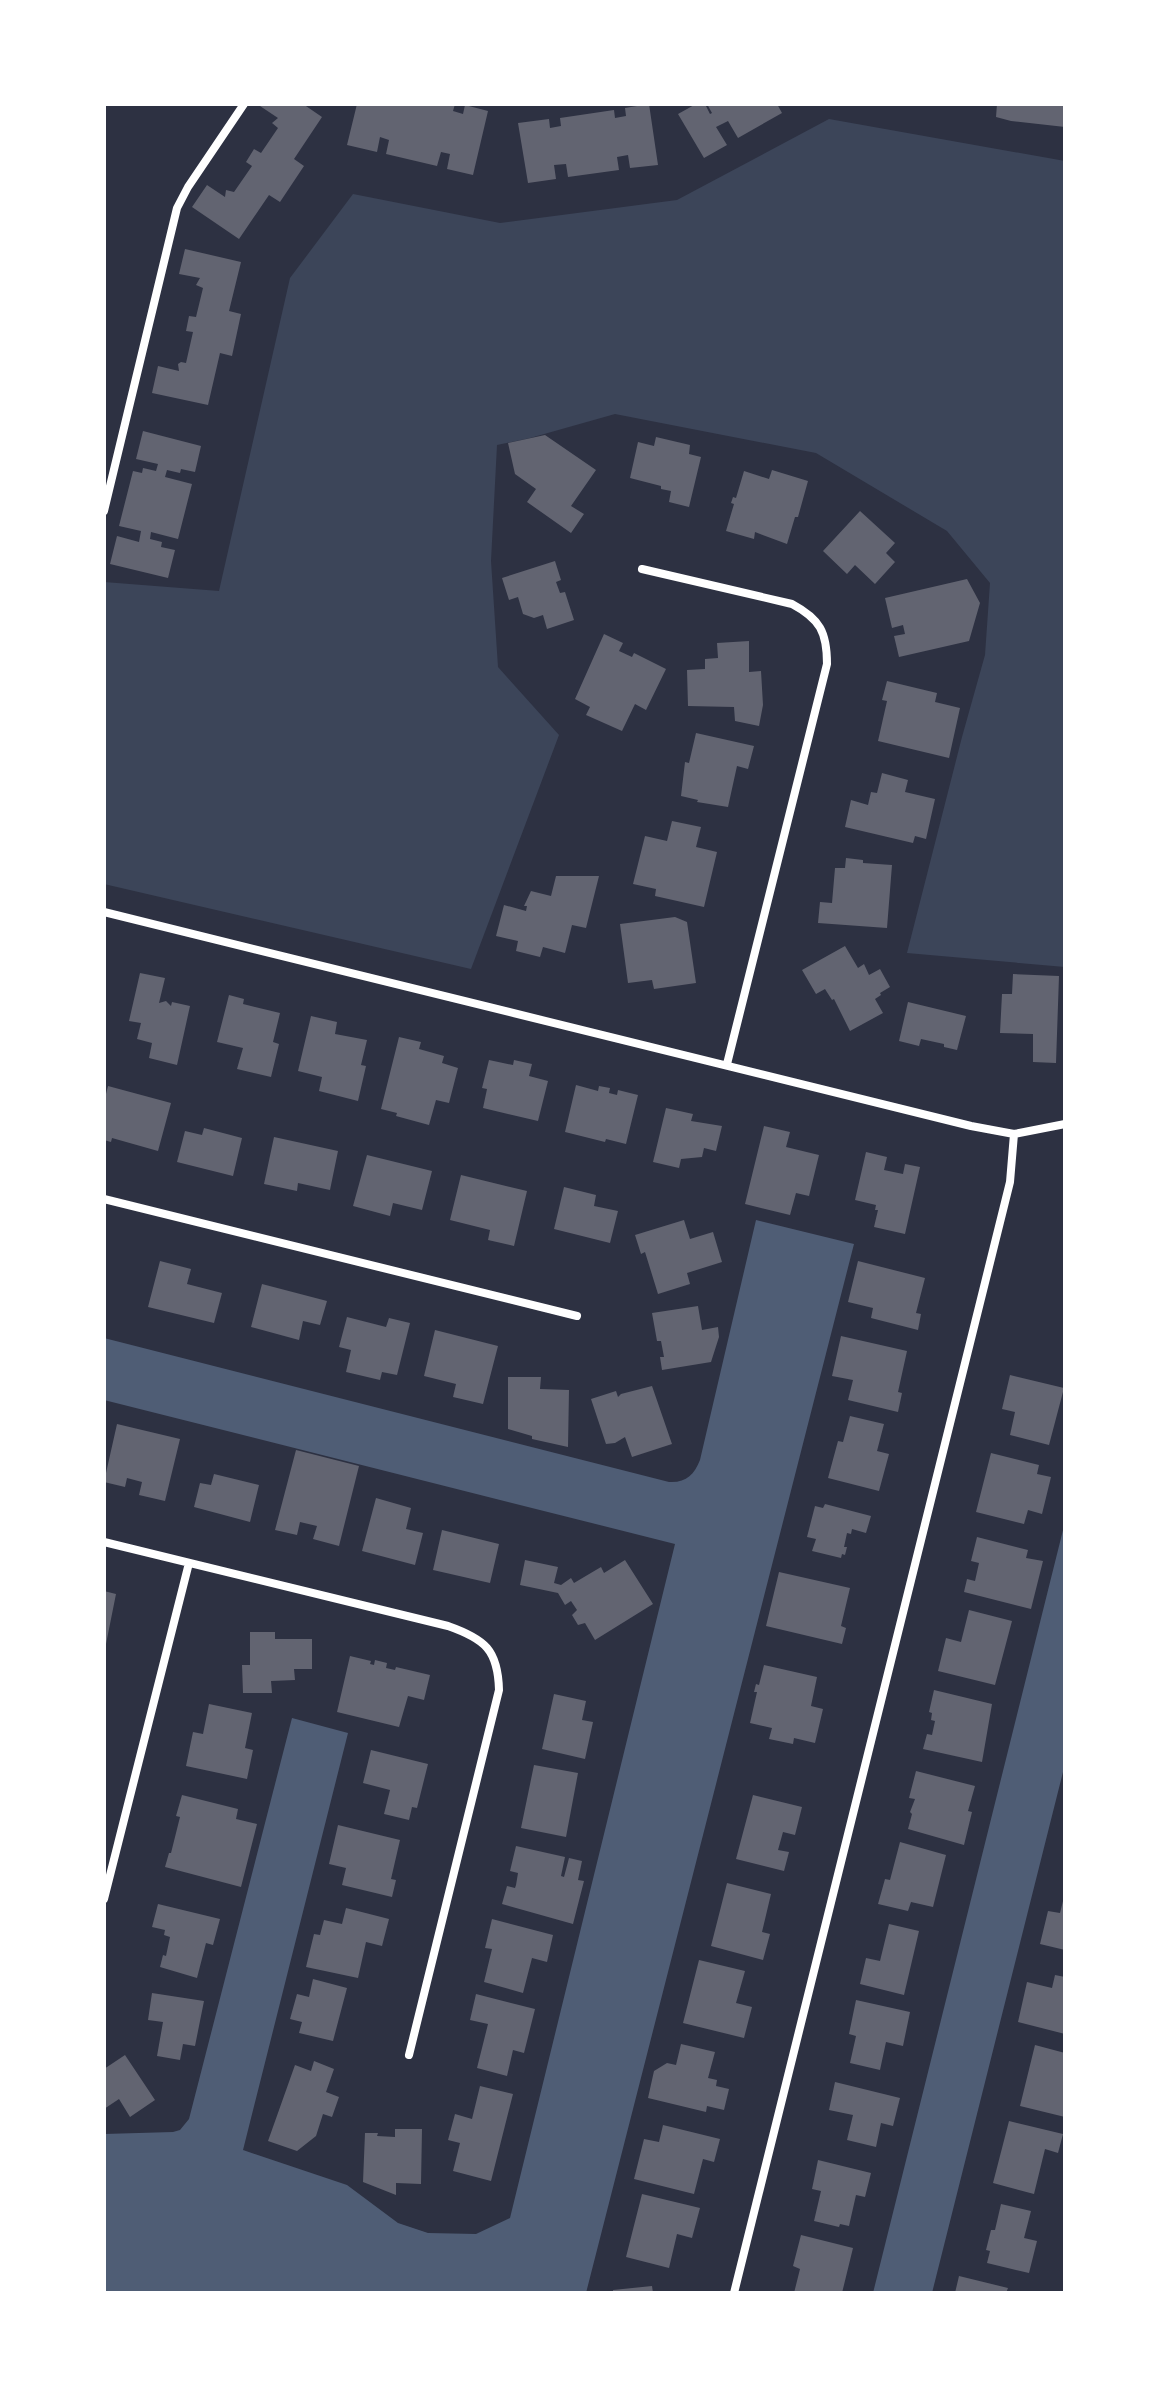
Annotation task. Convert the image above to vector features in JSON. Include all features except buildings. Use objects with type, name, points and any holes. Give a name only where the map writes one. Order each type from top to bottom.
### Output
[{"type":"street","points":[[104,511],[177,208],[244,104]]},
{"type":"street","points":[[642,569],[792,604],[808,612],[820,625],[827,643],[827,664],[727,1064]]},
{"type":"street","points":[[104,912],[971,1126],[1014,1134],[1065,1124]]},
{"type":"street","points":[[734,2293],[1010,1182],[1014,1134]]},
{"type":"street","points":[[104,1199],[577,1316]]},
{"type":"street","points":[[104,1542],[448,1626],[469,1633],[489,1647],[499,1668],[499,1690],[409,2055]]},
{"type":"street","points":[[104,1899],[189,1563]]},
{"type":"shaded area","points":[[829,119],[1065,161],[1065,967],[907,953],[985,655],[990,583],[947,531],[816,453],[615,414],[497,445],[491,561],[498,667],[559,735],[471,969],[104,884],[104,582],[219,591],[290,278],[353,194],[500,223],[677,200]]},
{"type":"shaded area","points":[[756,1220],[854,1244],[586,2293],[104,2293],[104,2134],[173,2132],[180,2130],[189,2119],[292,1718],[348,1733],[243,2150],[347,2185],[398,2223],[428,2233],[476,2234],[510,2218],[675,1544],[104,1400],[104,1338],[669,1482],[680,1481],[692,1474],[700,1460]]},
{"type":"shaded area","points":[[1065,1522],[1065,1764],[932,2293],[873,2293]]}]
